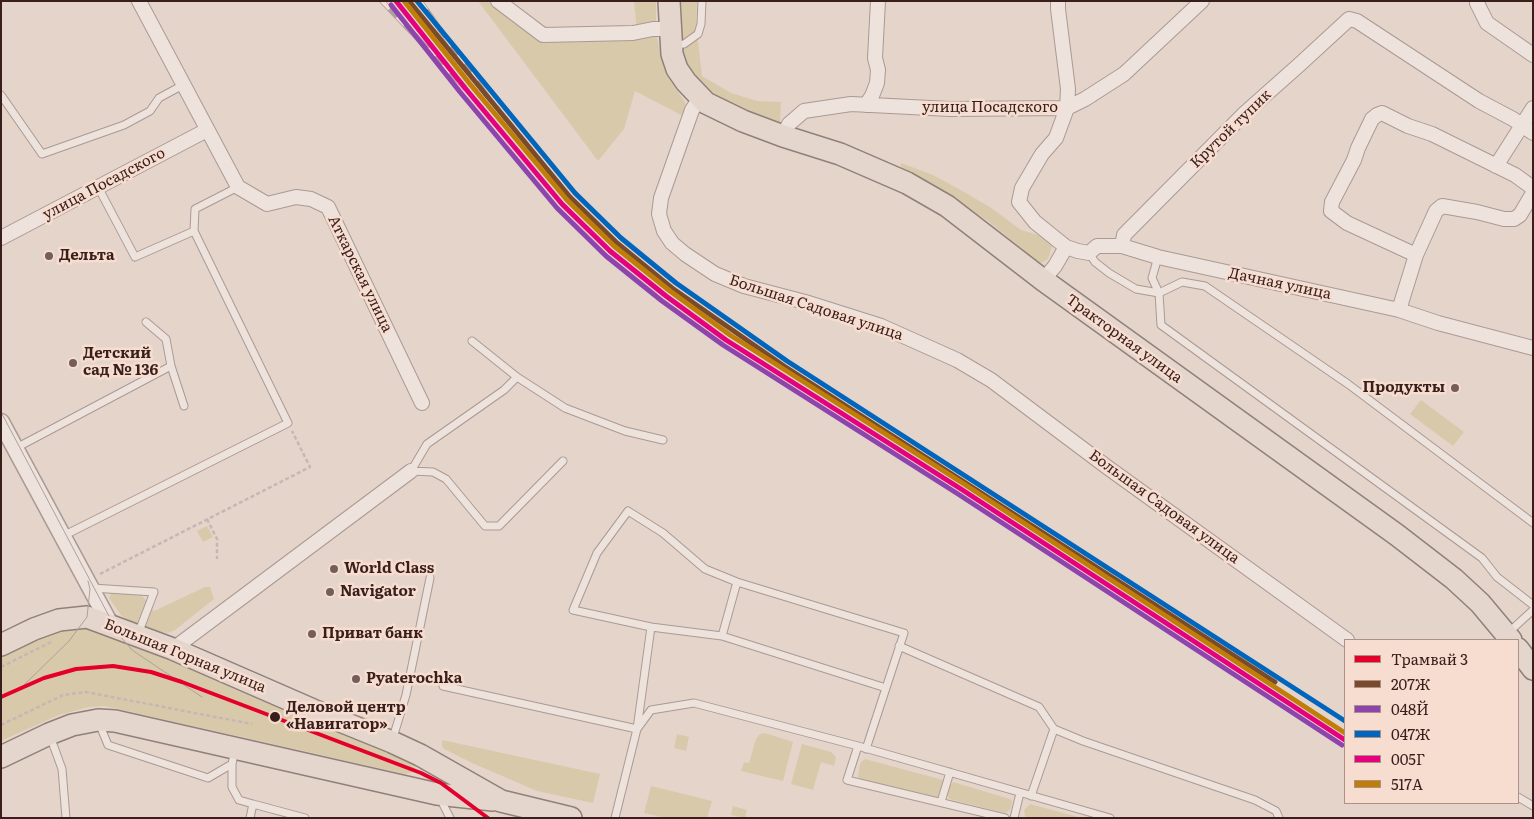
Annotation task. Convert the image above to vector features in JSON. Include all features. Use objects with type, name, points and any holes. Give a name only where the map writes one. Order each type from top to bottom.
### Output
[{"type":"main road","points":[[669,1],[672,54],[678,69],[700,98]]},
{"type":"main road","name":"Тракторная улица","points":[[700,98],[723,112],[783,136],[840,154],[907,183],[947,206],[1043,280],[1397,535],[1454,579],[1480,603],[1510,639]]},
{"type":"main road","name":"Большая Горная улица","points":[[1,645],[34,629],[59,620],[87,617],[110,624],[392,742],[501,801]]},
{"type":"main road","name":"Тракторная улица","points":[[1519,650],[1533,669]]},
{"type":"main road","name":"Большая Горная улица","points":[[1,756],[72,725],[98,720],[115,721],[234,755],[437,794],[501,801],[571,818]]},
{"type":"main road","points":[[406,787],[422,773],[423,763],[420,756]]},
{"type":"street","points":[[139,1],[238,187]]},
{"type":"street","points":[[498,1],[543,35],[633,33],[653,29],[670,37]]},
{"type":"street","points":[[866,104],[872,96],[877,83],[878,70],[875,58],[878,1]]},
{"type":"street","points":[[1043,280],[1055,266],[1066,247],[1035,222],[1019,202],[1022,188],[1042,154],[1056,138],[1066,108],[1068,89],[1058,1]]},
{"type":"street","name":"улица Посадского","points":[[783,136],[789,124],[804,111],[851,104],[950,109],[1066,108],[1085,99],[1124,74],[1202,1]]},
{"type":"street","points":[[1478,1],[1477,3],[1487,22],[1533,55]]},
{"type":"street","name":"Крутой тупик","points":[[1122,246],[1124,235],[1245,112],[1350,19],[1356,21],[1479,101],[1527,129]]},
{"type":"street","name":"Большая Садовая улица","points":[[700,98],[692,110],[661,198],[659,214],[664,231],[672,243],[684,254],[714,274],[744,286],[805,302],[881,326],[957,360],[991,380],[1107,467],[1346,639]]},
{"type":"street","points":[[1496,166],[1527,129],[1533,108]]},
{"type":"street","points":[[1416,256],[1347,223],[1331,211],[1332,202],[1354,160],[1372,119],[1377,115],[1382,114],[1432,134],[1515,175],[1533,188]]},
{"type":"street","name":"улица Посадского","points":[[1,238],[207,130]]},
{"type":"street","name":"Аткарская улица","points":[[238,187],[267,204],[296,197],[311,199],[328,207],[422,402]]},
{"type":"street","points":[[1399,310],[1416,256],[1436,211],[1442,206],[1504,219],[1514,219],[1520,215],[1533,193]]},
{"type":"street","name":"Дачная улица","points":[[1066,247],[1078,252],[1089,252],[1097,246],[1122,246],[1158,257],[1399,310],[1438,323],[1533,348]]},
{"type":"street","points":[[1,422],[110,624]]},
{"type":"street","points":[[172,649],[411,471]]},
{"type":"lane","points":[[670,37],[684,44],[698,34],[701,24],[702,1]]},
{"type":"lane","points":[[1,95],[42,154],[124,125],[150,111],[159,98],[183,85]]},
{"type":"lane","points":[[98,187],[135,257],[194,231]]},
{"type":"lane","points":[[62,536],[288,423],[194,231],[195,210],[238,187]]},
{"type":"lane","points":[[1089,252],[1095,262],[1136,289],[1160,293],[1182,282],[1205,286],[1348,384],[1533,523]]},
{"type":"lane","points":[[1158,257],[1152,278],[1160,293],[1161,325],[1482,558],[1497,577],[1533,605]]},
{"type":"lane","points":[[146,322],[166,339],[171,366],[184,406]]},
{"type":"lane","points":[[472,341],[516,377],[565,408],[625,431],[663,440]]},
{"type":"lane","points":[[16,448],[171,366]]},
{"type":"lane","points":[[516,377],[504,390],[427,444],[411,471],[432,472],[446,479],[485,526],[499,526],[563,461]]},
{"type":"lane","points":[[866,749],[900,646],[904,633],[737,582],[704,569],[663,533],[628,511],[597,553],[573,610],[650,627],[722,636],[886,688]]},
{"type":"lane","points":[[392,742],[406,695],[430,578]]},
{"type":"lane","points":[[722,636],[737,582]]},
{"type":"lane","points":[[90,588],[154,592],[137,635]]},
{"type":"lane","points":[[1513,639],[1533,610]]},
{"type":"lane","points":[[615,818],[637,729],[650,627]]},
{"type":"lane","points":[[900,646],[1039,707],[1054,729],[1083,741],[1255,800],[1276,812],[1279,818]]},
{"type":"lane","points":[[443,686],[637,729]]},
{"type":"lane","points":[[637,729],[651,710],[694,703],[858,746],[1097,816],[1110,818]]},
{"type":"lane","points":[[98,720],[108,746],[208,778],[234,755]]},
{"type":"lane","points":[[1031,796],[1054,729]]},
{"type":"lane","points":[[49,734],[62,769],[66,818]]},
{"type":"lane","points":[[858,746],[848,780],[1005,818]]},
{"type":"lane","points":[[234,755],[232,787],[239,800],[305,818]]},
{"type":"lane","points":[[941,802],[950,772]]},
{"type":"lane","points":[[1014,818],[1020,793]]},
{"type":"lane","points":[[437,794],[450,818]]},
{"type":"lane","points":[[1519,798],[1533,806]]},
{"type":"lane","points":[[250,818],[253,804]]},
{"type":"path","points":[[99,574],[310,467],[288,423]]},
{"type":"path","points":[[207,519],[217,539],[217,559]]},
{"type":"shaded area","points":[[478,1],[494,1],[540,39],[637,33],[634,1],[656,1],[656,32],[661,57],[667,76],[685,102],[686,107],[683,116],[635,91],[624,129],[598,161]]},
{"type":"shaded area","points":[[681,1],[697,1],[696,24],[702,76],[731,93],[757,101],[781,102],[780,124],[727,103],[707,91],[693,76],[687,66],[683,50]]},
{"type":"shaded area","points":[[901,163],[933,175],[990,207],[1021,230],[1038,235],[1053,243],[1048,259],[1041,263],[988,221],[901,167]]},
{"type":"shaded area","points":[[1421,400],[1464,432],[1453,446],[1410,414]]},
{"type":"shaded area","points":[[207,526],[213,537],[203,542],[197,531]]},
{"type":"shaded area","points":[[205,587],[210,587],[214,599],[175,630],[168,633],[159,632],[130,622],[121,615],[109,598],[111,594],[126,589],[137,589],[154,611]]},
{"type":"shaded area","points":[[70,625],[94,628],[413,761],[416,764],[415,769],[411,773],[405,774],[105,706],[89,707],[59,715],[1,741],[1,656],[49,631]]},
{"type":"shaded area","points":[[765,733],[793,742],[783,781],[741,771],[744,762],[749,763],[756,739],[760,734]]},
{"type":"shaded area","points":[[677,734],[689,737],[686,751],[674,748]]},
{"type":"shaded area","points":[[442,740],[600,774],[593,803],[537,791],[444,749]]},
{"type":"shaded area","points":[[802,744],[831,752],[836,757],[834,766],[821,762],[813,790],[791,784]]},
{"type":"shaded area","points":[[865,759],[943,780],[941,794],[935,797],[861,780],[858,777],[859,768],[861,762]]},
{"type":"shaded area","points":[[953,782],[1010,799],[1012,801],[1011,808],[1005,813],[949,799],[947,795],[948,789]]},
{"type":"shaded area","points":[[651,786],[712,801],[707,818],[666,818],[644,813]]},
{"type":"shaded area","points":[[1030,804],[1082,818],[1027,818],[1024,810]]},
{"type":"shaded area","points":[[733,806],[747,810],[745,818],[731,815]]},
{"type":"tram line","points":[[1,412],[119,635],[132,650],[202,697]]},
{"type":"tram line","points":[[22,687],[69,641],[87,617],[90,589],[88,581]]},
{"type":"tram line","name":"3","points":[[1,697],[44,678],[76,669],[113,666],[151,672],[421,773],[441,783],[488,818]]},
{"type":"railway","points":[[382,1],[465,88]]},
{"type":"railway","points":[[420,1],[487,96]]},
{"type":"transit line","name":"005Г","points":[[396,1],[465,88],[562,204],[610,251],[666,296],[726,340],[961,489],[1344,739]]},
{"type":"transit line","name":"517А","points":[[404,1],[470,84],[567,200],[614,246],[670,291],[730,335],[964,484],[1344,732]]},
{"type":"transit line","name":"207Ж","points":[[409,1],[570,197],[617,243],[672,288],[784,366],[1275,682]]},
{"type":"transit line","name":"047Ж","points":[[417,1],[575,193],[621,238],[676,283],[787,361],[1344,720]]},
{"type":"transit line","name":"048Й","points":[[391,5],[460,92],[557,208],[606,256],[662,301],[723,345],[958,494],[1342,745]]},
{"type":"place","name":"Дельта","points":[[49,256]]},
{"type":"place","name":"Детский сад № 136","points":[[73,363]]},
{"type":"place","name":"Продукты","points":[[1455,388]]},
{"type":"place","name":"World Class","points":[[334,569]]},
{"type":"place","name":"Navigator","points":[[330,592]]},
{"type":"place","name":"Приват банк","points":[[312,634]]},
{"type":"place","name":"Pyaterochka","points":[[356,679]]},
{"type":"place","name":"Деловой центр «Навигатор»","points":[[275,717]]}]
